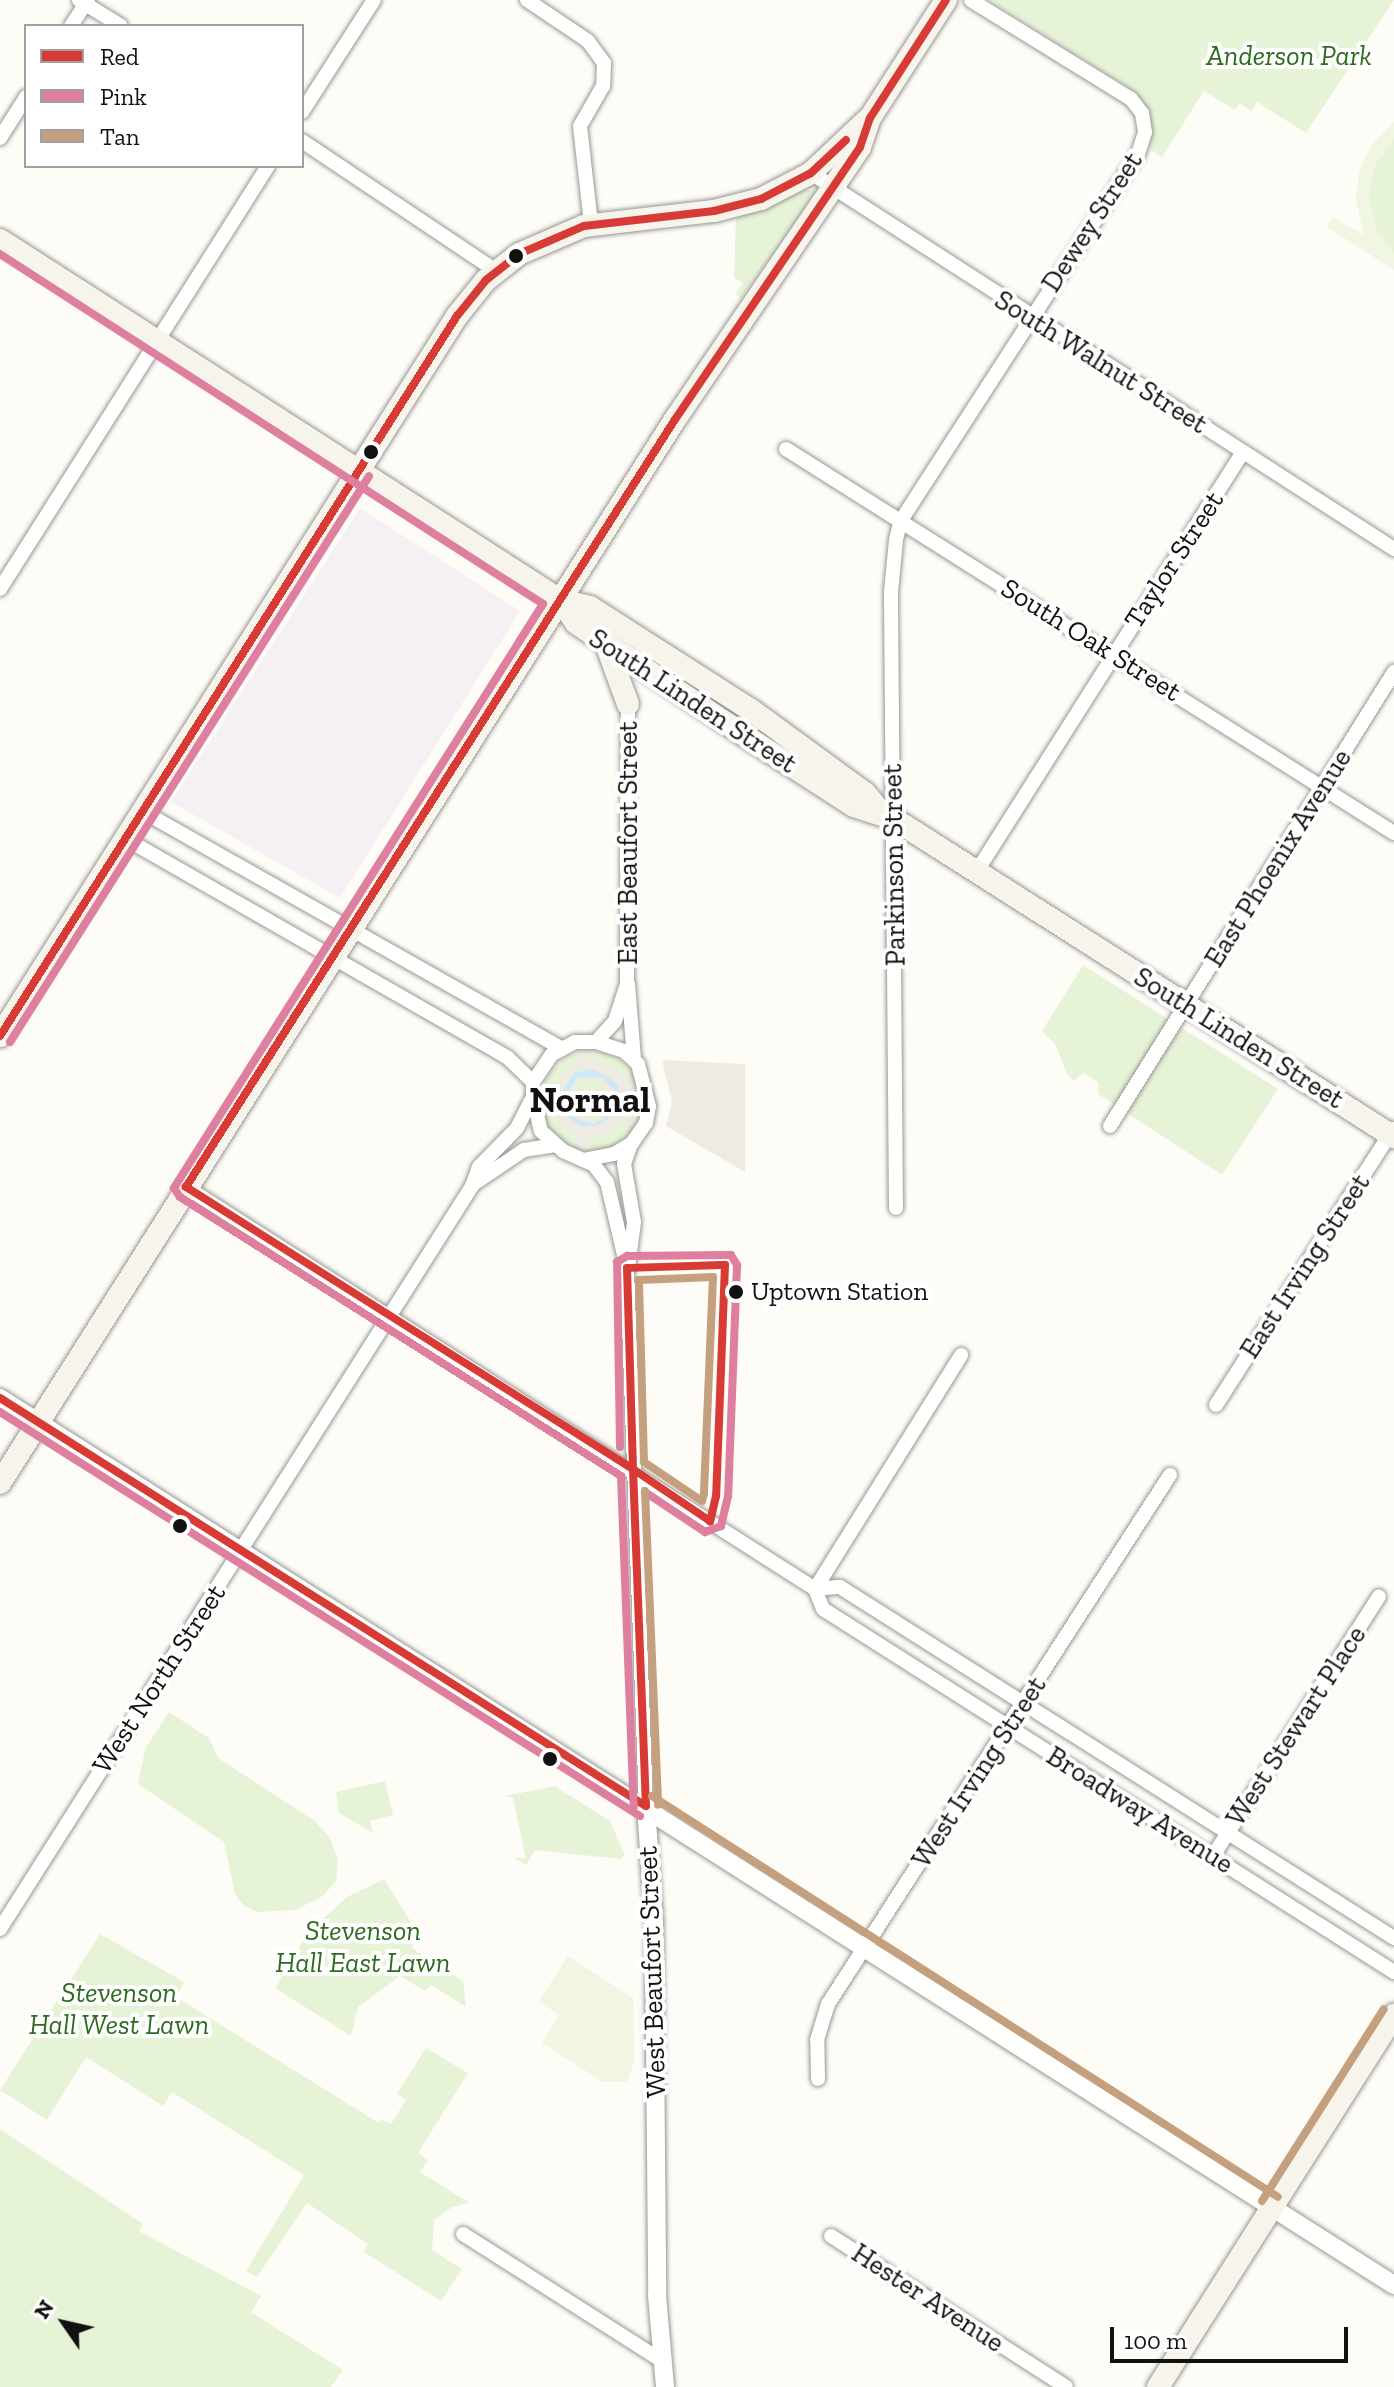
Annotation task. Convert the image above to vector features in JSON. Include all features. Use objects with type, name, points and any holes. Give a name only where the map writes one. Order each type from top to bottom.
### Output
[{"type":"main road","points":[[0,1483],[708,369],[832,191],[860,147],[870,118],[946,0]]},
{"type":"main road","points":[[0,1036],[457,316],[498,270],[547,239],[591,224],[731,208],[811,173],[870,118]]},
{"type":"main road","points":[[0,240],[560,600]]},
{"type":"main road","name":"South Linden Street","points":[[560,600],[576,623],[670,686],[854,806],[887,815]]},
{"type":"main road","name":"South Linden Street","points":[[560,600],[590,607],[751,710],[865,793],[887,815],[1393,1133]]},
{"type":"main road","points":[[606,643],[628,704]]},
{"type":"main road","points":[[628,704],[641,686],[670,686]]},
{"type":"main road","points":[[1158,2387],[1394,2015]]},
{"type":"street","points":[[304,109],[374,0]]},
{"type":"street","points":[[527,0],[571,28],[601,56],[603,86],[580,132],[591,224]]},
{"type":"street","name":"Dewey Street","points":[[900,522],[1029,318],[1138,154],[1145,121],[1131,99],[971,0]]},
{"type":"street","points":[[72,24],[84,1],[118,24]]},
{"type":"street","points":[[0,138],[24,100]]},
{"type":"street","points":[[304,142],[498,270]]},
{"type":"street","points":[[0,589],[267,168]]},
{"type":"street","name":"South Walnut Street","points":[[811,173],[832,191],[1394,549]]},
{"type":"street","name":"South Oak Street","points":[[786,449],[1394,833]]},
{"type":"street","name":"Taylor Street","points":[[977,871],[1243,452]]},
{"type":"street","name":"Parkinson Street","points":[[896,1208],[887,815],[891,592],[900,522]]},
{"type":"street","name":"East Phoenix Avenue","points":[[1110,1126],[1394,672]]},
{"type":"street","name":"East Beaufort Street","points":[[628,704],[627,983],[634,1009],[634,1059]]},
{"type":"street","points":[[134,825],[340,945],[508,1058],[533,1090],[541,1131],[556,1145],[583,1160],[614,1154],[632,1143],[646,1123],[649,1106],[645,1075],[634,1059],[596,1042],[580,1041],[562,1049],[541,1067],[533,1090]]},
{"type":"street","points":[[134,825],[340,945],[562,1049]]},
{"type":"street","name":"East Beaufort Street","points":[[596,1042],[615,1021],[627,983]]},
{"type":"street","name":"West North Street","points":[[0,1929],[472,1186],[487,1155],[525,1117],[533,1090]]},
{"type":"street","name":"East Irving Street","points":[[1216,1405],[1393,1133]]},
{"type":"street","name":"West Beaufort Street","points":[[632,1143],[624,1164],[634,1222],[627,1268],[646,1806],[654,1922],[665,2387]]},
{"type":"street","name":"West North Street","points":[[472,1186],[524,1150],[556,1145]]},
{"type":"street","name":"West Beaufort Street","points":[[583,1160],[607,1182],[627,1268]]},
{"type":"street","name":"Broadway Avenue","points":[[186,1187],[633,1469],[815,1589],[823,1609],[1394,1972]]},
{"type":"street","points":[[815,1589],[961,1355]]},
{"type":"street","points":[[0,1398],[646,1806],[1394,2285]]},
{"type":"street","name":"West Irving Street","points":[[818,2079],[821,2020],[1170,1475]]},
{"type":"street","name":"Broadway Avenue","points":[[815,1589],[840,1587],[1394,1938]]},
{"type":"street","name":"West Stewart Place","points":[[1213,1856],[1379,1596]]},
{"type":"street","points":[[463,2234],[662,2361]]},
{"type":"street","name":"Hester Avenue","points":[[831,2236],[1066,2387]]},
{"type":"shaded area","points":[[360,508],[520,611],[340,898],[171,802]]},
{"type":"shaded area","points":[[587,1050],[589,1059],[611,1065],[626,1078],[635,1074],[641,1093],[635,1126],[622,1119],[608,1133],[588,1138],[587,1151],[574,1148],[578,1136],[559,1122],[552,1105],[540,1101],[541,1093],[552,1094],[561,1072],[577,1061],[576,1053]],"holes":[[[593,1069],[620,1089],[615,1106],[614,1090],[602,1077],[587,1074],[572,1082],[565,1104],[575,1119],[593,1124],[613,1113],[600,1125],[582,1127],[565,1115],[562,1091],[574,1073]],[[582,1081],[600,1082],[610,1093],[610,1107],[601,1118],[587,1121],[571,1109],[572,1090]]]},
{"type":"shaded area","points":[[662,1060],[745,1064],[745,1172],[666,1126],[672,1101]]},
{"type":"green space","name":"Anderson Park","points":[[989,0],[1394,0],[1306,133],[1257,102],[1251,111],[1240,103],[1235,110],[1204,91],[1162,157],[1150,150],[1151,114],[1134,91]]},
{"type":"green space","points":[[1394,122],[1394,138],[1374,166],[1368,198],[1377,231],[1394,254],[1394,270],[1327,227],[1333,217],[1364,235],[1356,200],[1359,173],[1371,145]]},
{"type":"green space","points":[[1394,138],[1394,254],[1377,231],[1368,198],[1374,166]]},
{"type":"green space","points":[[802,190],[819,191],[741,298],[736,294],[743,283],[734,278],[736,218]]},
{"type":"green space","points":[[1083,965],[1278,1089],[1222,1175],[1098,1094],[1098,1082],[1083,1073],[1074,1081],[1066,1072],[1056,1045],[1042,1031]]},
{"type":"green space","points":[[591,1051],[610,1055],[627,1065],[637,1082],[641,1101],[637,1120],[627,1137],[610,1147],[591,1151],[572,1147],[555,1137],[545,1120],[541,1101],[545,1082],[555,1065],[572,1055]]},
{"type":"green space","points":[[169,1712],[209,1738],[218,1758],[315,1821],[330,1838],[338,1860],[336,1881],[323,1896],[295,1910],[257,1912],[243,1905],[235,1894],[224,1842],[138,1784],[145,1749]]},
{"type":"green space","points":[[385,1781],[393,1815],[370,1821],[373,1833],[339,1813],[336,1792]]},
{"type":"green space","points":[[555,1786],[610,1821],[625,1855],[620,1859],[535,1850],[526,1865],[514,1858],[526,1858],[513,1798],[505,1796]]},
{"type":"green space","name":"Stevenson Hall East Lawn","points":[[384,1879],[414,1927],[412,1948],[463,1981],[466,2007],[431,1985],[425,1991],[400,1976],[358,2007],[351,2036],[275,1988],[306,1935],[347,1897]]},
{"type":"green space","name":"Stevenson Hall West Lawn","points":[[100,1934],[184,1982],[176,1997],[379,2123],[381,2119],[391,2124],[406,2100],[397,2094],[426,2048],[468,2073],[418,2153],[428,2160],[420,2172],[470,2203],[452,2207],[434,2220],[432,2250],[462,2269],[441,2301],[364,2252],[368,2244],[307,2203],[257,2277],[246,2271],[304,2175],[172,2092],[163,2106],[86,2057],[47,2120],[0,2090]]},
{"type":"green space","points":[[568,1956],[633,1998],[634,2062],[627,2082],[603,2082],[542,2043],[559,2015],[539,2001]]},
{"type":"green space","points":[[0,2129],[143,2224],[139,2231],[261,2296],[251,2312],[343,2370],[331,2387],[0,2387]]},
{"type":"water","points":[[593,1069],[617,1083],[622,1103],[615,1106],[614,1090],[602,1077],[577,1078],[565,1096],[570,1116],[593,1124],[614,1113],[600,1125],[582,1127],[565,1115],[562,1091],[574,1073]]},
{"type":"transit line","name":"Red","points":[[633,1469],[186,1187],[674,421],[860,147],[870,118],[946,0]]},
{"type":"transit line","name":"Red","points":[[0,1036],[457,316],[486,280],[519,254],[584,226],[714,211],[761,199],[811,173],[846,140]]},
{"type":"transit line","name":"Pink","points":[[0,254],[543,604],[174,1188],[180,1197],[621,1476],[634,1807]]},
{"type":"transit line","name":"Pink","points":[[10,1042],[369,476]]},
{"type":"transit line","name":"Pink","points":[[620,1447],[617,1262],[627,1256],[731,1255],[737,1265],[728,1496],[721,1526],[705,1532],[645,1492]]},
{"type":"transit line","name":"Red","points":[[725,1265],[716,1496],[710,1521],[633,1469],[627,1268],[725,1265]]},
{"type":"transit line","name":"Tan","points":[[713,1277],[704,1494],[702,1501],[644,1462],[639,1280],[713,1277]]},
{"type":"transit line","name":"Red","points":[[0,1398],[646,1806]]},
{"type":"transit line","name":"Pink","points":[[0,1412],[640,1816]]},
{"type":"transit line","name":"Red","points":[[633,1469],[646,1806]]},
{"type":"transit line","name":"Tan","points":[[645,1491],[658,1805]]},
{"type":"transit line","name":"Tan","points":[[652,1796],[1278,2197]]},
{"type":"transit line","name":"Tan","points":[[1262,2201],[1384,2009]]},
{"type":"place","name":"Uptown Station","points":[[736,1292]]},
{"type":"district","name":"Normal","points":[[590,1100]]}]
